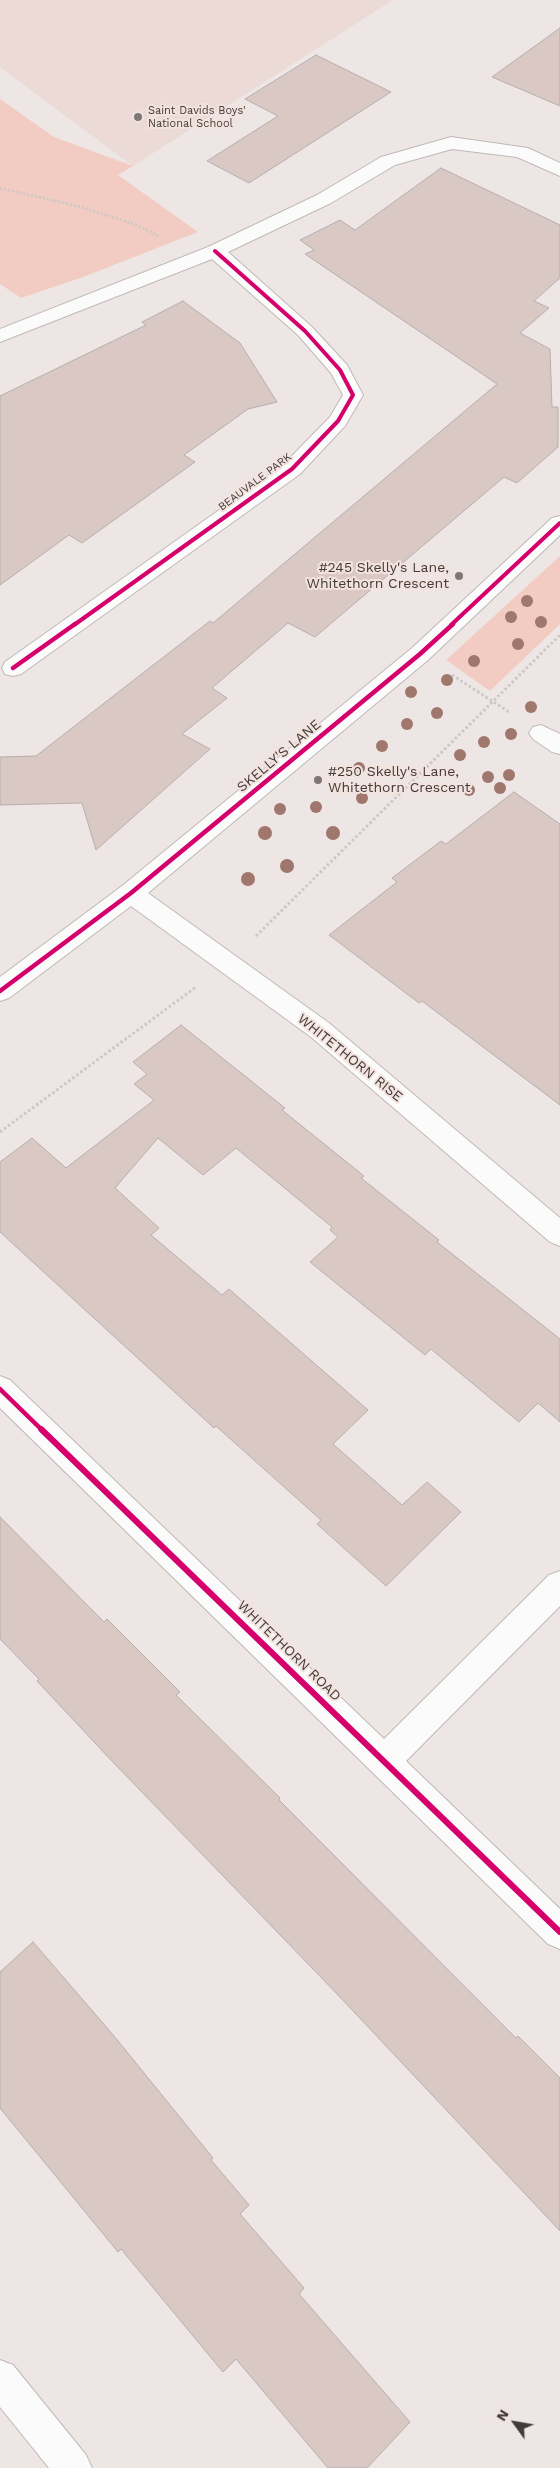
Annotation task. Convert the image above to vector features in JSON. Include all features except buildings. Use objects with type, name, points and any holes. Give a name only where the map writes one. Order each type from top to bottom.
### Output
[{"type":"street","points":[[0,336],[207,254],[324,199],[388,162],[451,143],[521,152],[560,170]]},
{"type":"street","name":"BEAUVALE PARK","points":[[13,668],[292,469],[338,421],[353,395],[340,370],[305,331],[207,254]]},
{"type":"street","name":"SKELLY'S LANE","points":[[0,991],[131,894],[420,654],[560,523]]},
{"type":"street","name":"WHITETHORN RISE","points":[[131,894],[320,1030],[560,1234]]},
{"type":"street","name":"WHITETHORN ROAD","points":[[0,1389],[385,1760],[560,1932]]},
{"type":"street","points":[[385,1760],[560,1585]]},
{"type":"street","points":[[0,2378],[73,2468]]},
{"type":"path","points":[[0,188],[81,207],[137,225],[207,254]]},
{"type":"path","points":[[0,1132],[228,964],[560,635]]},
{"type":"path","points":[[420,654],[551,740]]},
{"type":"shaded area","name":"Saint Davids Boys' National School","points":[[0,0],[393,0],[133,166],[0,67]]},
{"type":"shaded area","points":[[0,99],[54,137],[133,166],[118,175],[198,232],[83,277],[21,298],[0,284]]},
{"type":"shaded area","points":[[560,556],[560,624],[490,691],[446,660]]},
{"type":"cycle path","points":[[13,668],[292,469],[338,421],[353,395],[340,370],[305,331],[215,251]]},
{"type":"cycle path","points":[[0,991],[131,893],[420,654],[560,523]]},
{"type":"cycle path","points":[[0,1389],[560,1932]]},
{"type":"place","name":"Saint Davids Boys' National School","points":[[138,117]]},
{"type":"place","name":"#245 Skelly's Lane, Whitethorn Crescent","points":[[459,576]]},
{"type":"place","name":"#250 Skelly's Lane, Whitethorn Crescent","points":[[318,780]]}]
